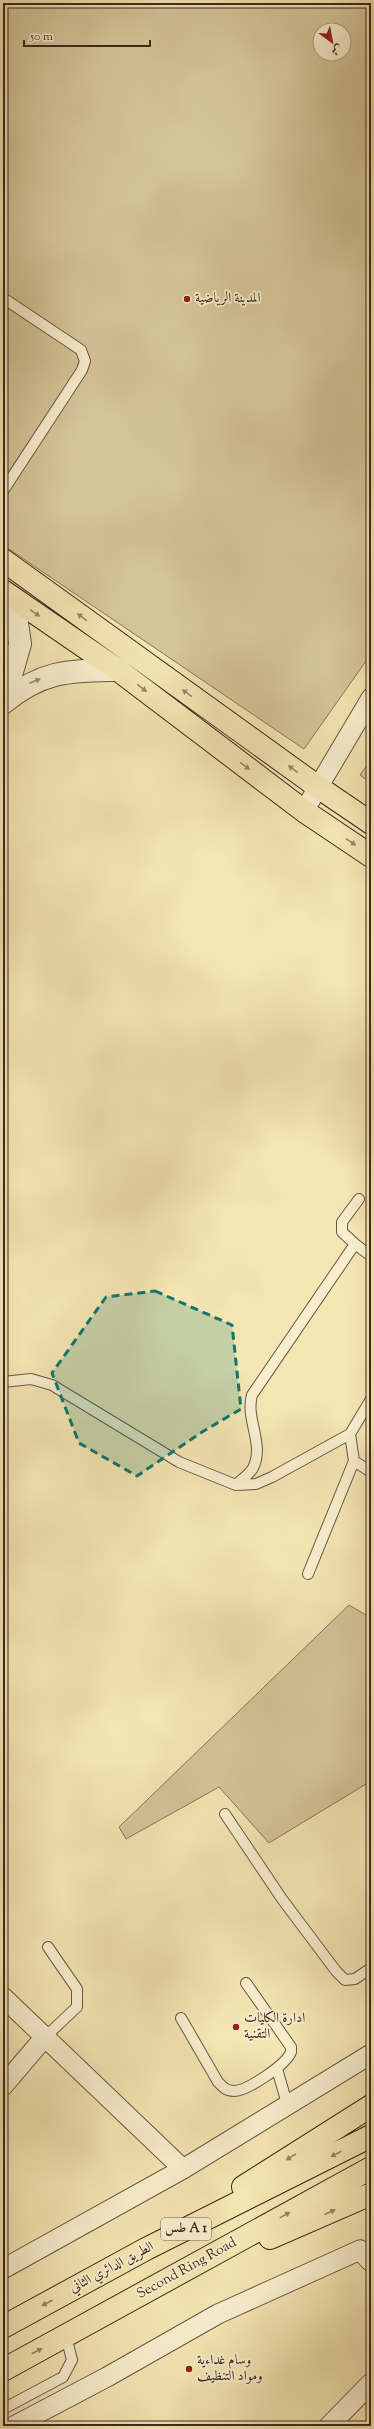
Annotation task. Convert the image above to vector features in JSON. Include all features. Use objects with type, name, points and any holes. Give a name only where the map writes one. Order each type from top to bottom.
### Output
[{"type":"highway","points":[[3,560],[318,787],[371,823]]},
{"type":"highway","points":[[3,591],[118,670],[304,811],[371,856]]},
{"type":"highway","points":[[146,2249],[371,2106]]},
{"type":"highway","name":"الطريق الدائري الثاني","points":[[3,2327],[146,2249],[371,2136]]},
{"type":"highway","name":"Second Ring Road","points":[[3,2370],[166,2282],[371,2168]]},
{"type":"highway","points":[[166,2282],[371,2194]]},
{"type":"street","points":[[3,591],[17,623],[20,644],[3,703]]},
{"type":"street","points":[[3,703],[31,682],[53,674],[118,670]]},
{"type":"street","points":[[304,811],[371,698]]},
{"type":"street","points":[[3,1997],[44,2038],[183,2169]]},
{"type":"street","points":[[3,2086],[44,2038]]},
{"type":"street","points":[[3,2269],[183,2169],[288,2107],[371,2054]]},
{"type":"street","points":[[14,2426],[107,2377],[218,2314],[367,2252]]},
{"type":"street","points":[[329,2426],[371,2383]]},
{"type":"lane","points":[[3,298],[81,350],[85,361],[82,370],[3,492]]},
{"type":"lane","points":[[359,1199],[342,1222],[342,1232],[371,1256]]},
{"type":"lane","points":[[236,1485],[253,1469],[258,1452],[249,1405],[252,1395],[355,1244]]},
{"type":"lane","points":[[3,1382],[31,1379],[52,1385],[179,1462],[236,1485],[256,1484],[272,1477],[350,1434],[371,1399]]},
{"type":"lane","points":[[308,1574],[354,1461],[350,1434]]},
{"type":"lane","points":[[354,1461],[371,1472]]},
{"type":"lane","points":[[225,1814],[282,1899],[336,1971],[345,1980],[354,1979],[371,1968]]},
{"type":"lane","points":[[44,2038],[77,2007],[78,2000],[77,1989],[48,1947]]},
{"type":"lane","points":[[181,2018],[218,2082],[226,2090],[234,2091],[243,2088],[277,2069],[290,2056],[291,2047],[246,1982]]},
{"type":"lane","points":[[277,2069],[288,2107]]},
{"type":"lane","points":[[3,2409],[63,2377],[72,2360],[66,2336]]},
{"type":"highlighted area","points":[[155,1291],[232,1325],[241,1409],[202,1432],[137,1476],[79,1443],[52,1373],[106,1297]]},
{"type":"shaded area","name":"المدينة الرياضية","points":[[3,3],[371,3],[371,654],[304,749],[3,545]]},
{"type":"shaded area","points":[[371,760],[371,783],[360,775]]},
{"type":"shaded area","points":[[349,1605],[371,1618],[371,1781],[269,1843],[219,1787],[126,1839],[119,1827]]},
{"type":"place","name":"المدينة الرياضية","points":[[187,299]]},
{"type":"place","name":"ادارة الكليات التقنية","points":[[236,2027]]},
{"type":"place","name":"وسام غداءية ومواد التنظيف","points":[[189,2369]]}]
